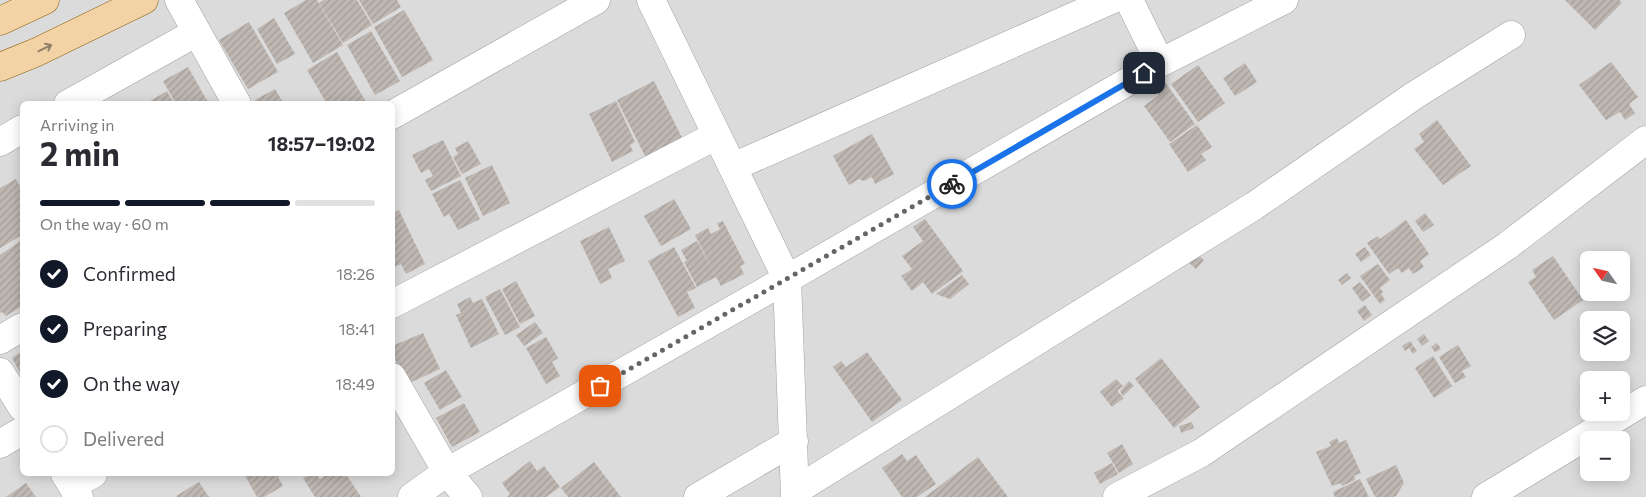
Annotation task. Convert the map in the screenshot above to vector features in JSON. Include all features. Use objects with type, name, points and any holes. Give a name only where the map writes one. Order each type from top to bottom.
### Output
[{"type":"main road","points":[[0,21],[44,0]]},
{"type":"main road","points":[[0,67],[36,52],[144,0]]},
{"type":"street","points":[[178,0],[236,101]]},
{"type":"street","points":[[395,113],[596,0]]},
{"type":"street","points":[[733,167],[1111,0]]},
{"type":"street","points":[[1129,0],[1160,63]]},
{"type":"street","points":[[412,497],[447,472],[787,279],[1160,63],[1284,0]]},
{"type":"street","points":[[660,3],[717,134],[787,279],[795,494]]},
{"type":"street","points":[[73,101],[197,32]]},
{"type":"street","points":[[795,494],[1254,206],[1414,95],[1510,35]]},
{"type":"street","points":[[0,142],[20,130]]},
{"type":"street","points":[[395,302],[717,134]]},
{"type":"street","points":[[1117,497],[1201,453],[1507,246],[1646,140]]},
{"type":"street","points":[[0,340],[20,328]]},
{"type":"street","points":[[0,372],[20,405]]},
{"type":"street","points":[[395,382],[447,472],[468,497]]},
{"type":"street","points":[[1486,497],[1646,400]]},
{"type":"street","points":[[0,444],[20,432]]},
{"type":"street","points":[[698,497],[794,441]]},
{"type":"shaded area","points":[[0,0],[1646,0],[1646,497],[0,497]]},
{"type":"building","points":[[306,0],[317,0],[343,45],[313,63],[284,13]]},
{"type":"building","points":[[324,0],[357,0],[372,25],[343,43],[319,3]]},
{"type":"building","points":[[359,0],[397,0],[401,7],[373,24]]},
{"type":"building","points":[[1565,0],[1619,0],[1622,3],[1595,30]]},
{"type":"building","points":[[404,10],[433,60],[402,77],[374,27]]},
{"type":"building","points":[[274,18],[295,54],[277,64],[257,29]]},
{"type":"building","points":[[249,22],[278,72],[248,89],[219,40]]},
{"type":"building","points":[[371,31],[400,81],[375,95],[347,45]]},
{"type":"building","points":[[337,52],[365,101],[325,101],[307,70]]},
{"type":"building","points":[[1611,62],[1638,97],[1629,104],[1635,113],[1625,120],[1620,112],[1606,120],[1579,85]]},
{"type":"building","points":[[1245,63],[1257,82],[1235,96],[1223,78]]},
{"type":"building","points":[[1198,65],[1225,103],[1198,122],[1171,84]]},
{"type":"building","points":[[188,67],[207,101],[174,101],[163,81]]},
{"type":"building","points":[[654,81],[684,142],[647,160],[617,100]]},
{"type":"building","points":[[1165,82],[1195,124],[1170,142],[1144,106],[1159,95],[1155,90]]},
{"type":"building","points":[[275,89],[282,101],[256,101]]},
{"type":"building","points":[[167,91],[172,101],[150,101]]},
{"type":"building","points":[[616,101],[635,142],[630,145],[633,151],[612,162],[589,114]]},
{"type":"building","points":[[1437,120],[1471,166],[1443,185],[1414,149],[1424,142],[1419,134]]},
{"type":"building","points":[[1197,125],[1212,147],[1201,154],[1206,160],[1188,172],[1169,144]]},
{"type":"building","points":[[872,134],[894,174],[875,184],[872,177],[864,181],[859,179],[849,185],[833,156]]},
{"type":"building","points":[[443,140],[461,176],[431,191],[425,180],[433,176],[429,169],[421,173],[412,155]]},
{"type":"building","points":[[468,141],[481,164],[462,174],[453,157],[458,154],[455,148]]},
{"type":"building","points":[[492,165],[510,203],[483,216],[465,178]]},
{"type":"building","points":[[16,179],[20,186],[20,236],[0,248],[0,188]]},
{"type":"building","points":[[460,180],[480,219],[458,230],[449,214],[444,217],[432,194]]},
{"type":"building","points":[[674,199],[691,229],[661,246],[644,216]]},
{"type":"building","points":[[399,210],[425,264],[406,274],[401,264],[395,267],[395,212]]},
{"type":"building","points":[[1425,213],[1434,225],[1423,232],[1415,221]]},
{"type":"building","points":[[925,219],[963,271],[932,294],[923,282],[912,291],[901,276],[912,269],[902,256],[923,241],[913,227]]},
{"type":"building","points":[[1406,220],[1429,254],[1420,261],[1424,267],[1413,274],[1409,268],[1402,273],[1398,268],[1389,274],[1367,243],[1378,236],[1380,239]]},
{"type":"building","points":[[723,221],[745,264],[740,266],[744,274],[721,286],[716,277],[697,287],[684,262],[687,261],[681,250],[697,241],[713,271],[695,235],[708,228],[711,234],[720,229],[717,223]]},
{"type":"building","points":[[609,227],[625,261],[608,269],[612,278],[600,284],[580,241]]},
{"type":"building","points":[[20,241],[20,307],[6,316],[2,312],[0,313],[0,255]]},
{"type":"building","points":[[674,247],[696,288],[687,292],[695,308],[678,317],[648,261]]},
{"type":"building","points":[[1365,247],[1371,255],[1361,262],[1355,254]]},
{"type":"building","points":[[1194,252],[1204,260],[1196,269],[1187,261]]},
{"type":"building","points":[[1553,256],[1580,296],[1582,301],[1554,320],[1528,282],[1536,277],[1532,270]]},
{"type":"building","points":[[1378,264],[1390,280],[1380,288],[1385,300],[1380,304],[1360,276]]},
{"type":"building","points":[[1347,273],[1351,278],[1342,285],[1338,280]]},
{"type":"building","points":[[962,275],[969,284],[950,299],[936,294]]},
{"type":"building","points":[[516,281],[535,316],[520,324],[502,289]]},
{"type":"building","points":[[1360,282],[1371,295],[1362,302],[1352,288]]},
{"type":"building","points":[[500,289],[520,327],[505,335],[485,297]]},
{"type":"building","points":[[470,297],[473,303],[482,299],[499,334],[471,348],[456,315],[461,313],[457,304]]},
{"type":"building","points":[[1365,305],[1372,315],[1364,321],[1357,311]]},
{"type":"building","points":[[535,322],[543,333],[524,346],[516,335]]},
{"type":"building","points":[[423,333],[440,369],[407,384],[395,359],[395,345]]},
{"type":"building","points":[[1424,334],[1429,341],[1422,346],[1417,339]]},
{"type":"building","points":[[546,337],[558,358],[552,362],[560,376],[546,384],[526,348]]},
{"type":"building","points":[[1410,341],[1417,351],[1413,354],[1409,348],[1405,351],[1402,346]]},
{"type":"building","points":[[1437,343],[1441,349],[1435,352],[1431,347]]},
{"type":"building","points":[[1458,345],[1471,366],[1462,371],[1466,377],[1455,383],[1439,357]]},
{"type":"building","points":[[20,352],[20,372],[12,358]]},
{"type":"building","points":[[867,352],[902,400],[872,422],[833,367],[841,361],[846,367]]},
{"type":"building","points":[[1433,356],[1452,386],[1434,398],[1415,368]]},
{"type":"building","points":[[1161,358],[1200,407],[1174,428],[1135,379]]},
{"type":"building","points":[[446,370],[462,397],[440,410],[424,383]]},
{"type":"building","points":[[1116,379],[1123,386],[1117,391],[1124,398],[1112,407],[1100,392]]},
{"type":"building","points":[[1129,381],[1134,386],[1123,396],[1120,391]]},
{"type":"building","points":[[464,403],[480,432],[452,447],[436,418]]},
{"type":"building","points":[[1192,422],[1194,428],[1181,433],[1179,426]]},
{"type":"building","points":[[1337,438],[1339,443],[1346,440],[1361,473],[1354,476],[1355,480],[1342,486],[1341,483],[1332,486],[1316,452],[1331,446],[1329,442]]},
{"type":"building","points":[[1122,444],[1133,464],[1119,473],[1107,453]]},
{"type":"building","points":[[902,454],[907,461],[916,455],[936,484],[917,497],[902,497],[882,468]]},
{"type":"building","points":[[978,457],[1008,497],[925,497]]},
{"type":"building","points":[[530,461],[537,471],[544,466],[560,487],[546,497],[507,497],[510,494],[502,483]]},
{"type":"building","points":[[594,462],[621,497],[568,497],[561,488]]},
{"type":"building","points":[[1112,463],[1118,474],[1100,484],[1094,473]]},
{"type":"building","points":[[1396,465],[1404,483],[1396,496],[1375,497],[1366,479]]},
{"type":"building","points":[[245,476],[280,476],[278,477],[283,486],[264,497],[257,497]]},
{"type":"building","points":[[306,476],[318,476],[320,479],[325,476],[347,476],[361,497],[315,497],[303,478]]},
{"type":"building","points":[[1360,479],[1369,497],[1335,497],[1333,492]]},
{"type":"building","points":[[199,482],[209,497],[176,496]]},
{"type":"building","points":[[26,483],[36,497],[6,497]]},
{"type":"way so far","points":[[600,386],[952,184]]},
{"type":"route","points":[[952,184],[1144,73]]}]
